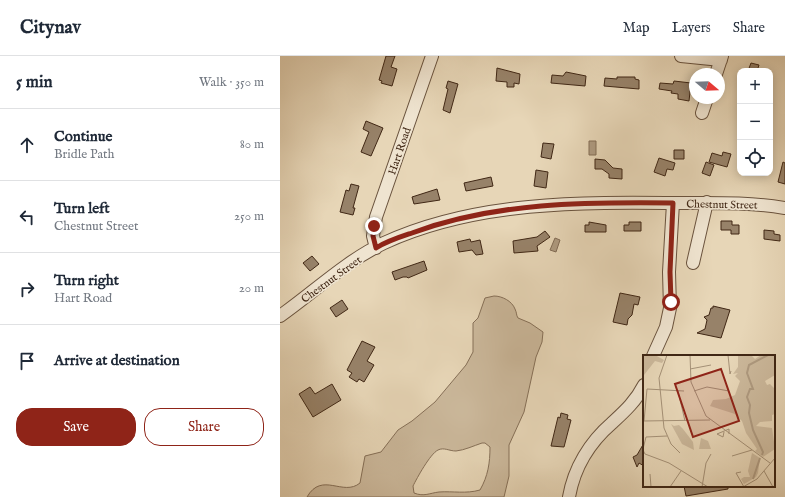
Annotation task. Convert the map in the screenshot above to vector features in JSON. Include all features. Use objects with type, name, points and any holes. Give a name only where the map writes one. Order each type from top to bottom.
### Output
[{"type":"street","name":"Hart Road","points":[[376,248],[373,236],[376,217],[432,56]]},
{"type":"street","points":[[682,56],[722,58],[718,68]]},
{"type":"street","points":[[702,113],[705,104]]},
{"type":"street","name":"Chestnut Street","points":[[280,316],[352,262],[376,248],[427,227],[460,217],[502,210],[602,202],[754,203],[785,208]]},
{"type":"street","points":[[694,264],[707,202]]},
{"type":"street","points":[[653,355],[666,327],[670,308],[673,203]]},
{"type":"street","points":[[569,497],[575,474],[590,448],[602,433],[630,407],[643,387]]},
{"type":"shaded area","points":[[589,141],[596,141],[596,155],[589,155]]},
{"type":"shaded area","points":[[555,238],[560,240],[556,252],[550,250]]},
{"type":"shaded area","points":[[494,296],[506,300],[514,306],[518,318],[530,323],[543,332],[542,342],[536,357],[524,412],[509,445],[509,476],[504,497],[307,497],[319,486],[326,485],[353,487],[360,483],[365,456],[381,452],[398,430],[412,421],[435,402],[466,365],[473,352],[473,323],[478,318],[485,298]],"holes":[[[485,443],[490,447],[490,458],[487,474],[480,490],[465,492],[439,492],[424,495],[414,493],[413,486],[417,478],[435,452],[440,449],[456,451]]]},
{"type":"building","points":[[386,56],[395,56],[391,67],[397,69],[392,86],[381,83],[382,81],[379,80]]},
{"type":"building","points":[[751,63],[759,65],[758,68],[749,68]]},
{"type":"building","points":[[497,68],[520,74],[519,84],[514,83],[514,87],[507,87],[507,82],[496,81]]},
{"type":"building","points":[[566,72],[586,76],[585,86],[551,83],[552,75],[563,76]]},
{"type":"building","points":[[617,77],[635,77],[635,79],[639,80],[639,89],[604,86],[605,78],[617,79]]},
{"type":"building","points":[[448,81],[458,84],[450,113],[443,110],[448,89],[446,88]]},
{"type":"building","points":[[674,81],[689,83],[689,101],[678,99],[678,94],[671,93],[672,91],[659,89],[660,83],[673,84]]},
{"type":"building","points":[[366,121],[383,128],[371,156],[361,152],[369,132],[363,129]]},
{"type":"building","points":[[543,143],[554,144],[551,159],[541,157]]},
{"type":"building","points":[[674,150],[684,150],[684,159],[674,159]]},
{"type":"building","points":[[723,152],[731,154],[727,167],[709,162],[712,153],[722,156]]},
{"type":"building","points":[[659,158],[675,163],[673,170],[667,169],[665,176],[654,172]]},
{"type":"building","points":[[595,159],[605,160],[613,168],[622,169],[622,179],[609,178],[609,174],[602,169],[595,169]]},
{"type":"building","points":[[706,162],[714,165],[710,176],[702,173]]},
{"type":"building","points":[[783,162],[785,163],[785,184],[778,182]]},
{"type":"building","points":[[536,170],[548,172],[546,188],[534,186]]},
{"type":"building","points":[[491,177],[493,186],[466,191],[464,183]]},
{"type":"building","points":[[351,184],[359,186],[353,208],[355,208],[353,215],[340,212],[346,190],[349,191]]},
{"type":"building","points":[[437,189],[440,200],[414,204],[412,197]]},
{"type":"building","points":[[721,221],[732,221],[732,225],[739,225],[739,234],[731,234],[731,230],[721,230]]},
{"type":"building","points":[[589,222],[606,225],[606,232],[585,232],[585,225],[589,225]]},
{"type":"building","points":[[629,222],[641,222],[641,231],[624,231],[624,225],[629,225]]},
{"type":"building","points":[[764,230],[774,231],[774,234],[780,235],[780,241],[764,239]]},
{"type":"building","points":[[545,231],[550,237],[537,246],[538,251],[514,253],[513,241],[537,237]]},
{"type":"building","points":[[470,239],[471,242],[480,240],[483,254],[476,255],[472,250],[459,252],[457,242]]},
{"type":"building","points":[[312,256],[319,264],[310,271],[303,263]]},
{"type":"building","points":[[424,261],[427,270],[408,278],[403,277],[395,280],[392,272]]},
{"type":"building","points":[[620,293],[640,297],[638,305],[634,304],[632,315],[628,319],[627,325],[613,322]]},
{"type":"building","points":[[342,300],[348,309],[336,317],[330,308]]},
{"type":"building","points":[[713,306],[730,310],[721,338],[697,333],[705,329],[707,320],[704,317],[709,315]]},
{"type":"building","points":[[362,341],[375,347],[367,361],[374,365],[364,382],[359,379],[357,382],[349,377],[352,373],[347,370]]},
{"type":"building","points":[[332,384],[341,400],[313,417],[299,394],[310,387],[315,394]]},
{"type":"building","points":[[561,413],[568,415],[567,419],[571,420],[564,447],[551,446],[558,417],[560,418]]},
{"type":"building","points":[[643,445],[643,465],[639,463],[637,467],[633,457],[637,455]]},
{"type":"building","points":[[684,487],[728,487],[728,489],[686,496]]},
{"type":"route","points":[[374,226],[373,236],[376,248],[384,243],[427,227],[460,217],[502,210],[602,202],[673,203],[670,272],[671,302]]}]
